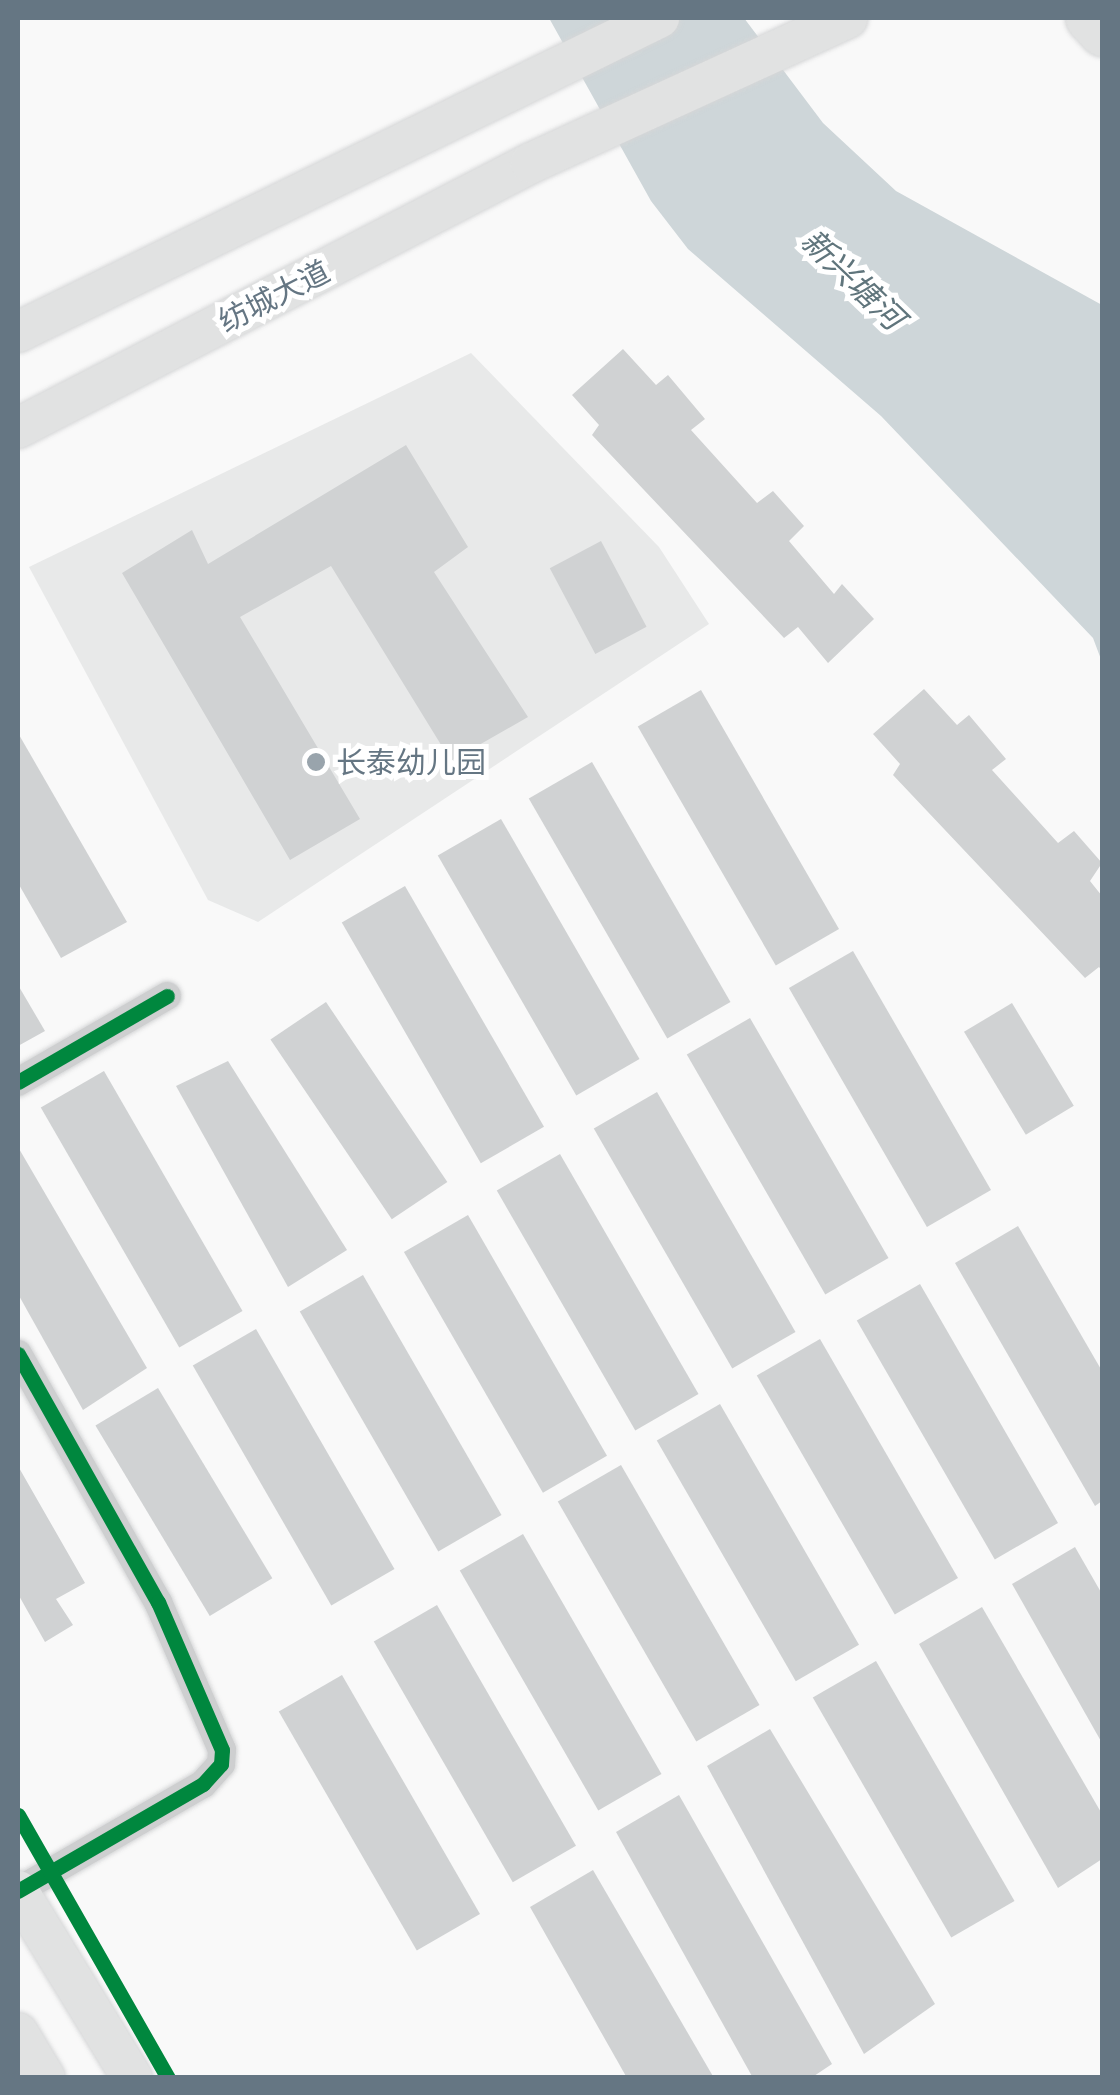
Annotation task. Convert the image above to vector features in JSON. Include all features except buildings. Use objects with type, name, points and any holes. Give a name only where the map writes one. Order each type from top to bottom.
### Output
[{"type":"main road","points":[[18,332],[492,94],[658,18]]},
{"type":"main road","name":"纺城大道","points":[[18,428],[530,164],[846,18]]},
{"type":"main road","points":[[1088,18],[1102,33]]},
{"type":"main road","points":[[18,1891],[132,2078]]},
{"type":"main road","points":[[18,2033],[45,2078]]},
{"type":"street","points":[[18,1082],[167,996]]},
{"type":"street","points":[[18,1354],[158,1602],[222,1750],[221,1764],[203,1784],[18,1891]]},
{"type":"shaded area","name":"长泰幼儿园","points":[[471,353],[659,547],[709,624],[258,922],[208,900],[29,567]]},
{"type":"water","name":"新兴塘河","points":[[549,18],[744,18],[823,123],[896,191],[1102,305],[1102,662],[1093,638],[881,416],[688,249],[651,201]]},
{"type":"cycle path","points":[[18,1082],[167,996]]},
{"type":"cycle path","points":[[18,1354],[158,1602],[222,1750],[221,1764],[203,1784],[18,1891]]},
{"type":"cycle path","points":[[18,1815],[168,2078]]},
{"type":"place","name":"长泰幼儿园","points":[[316,762]]}]
